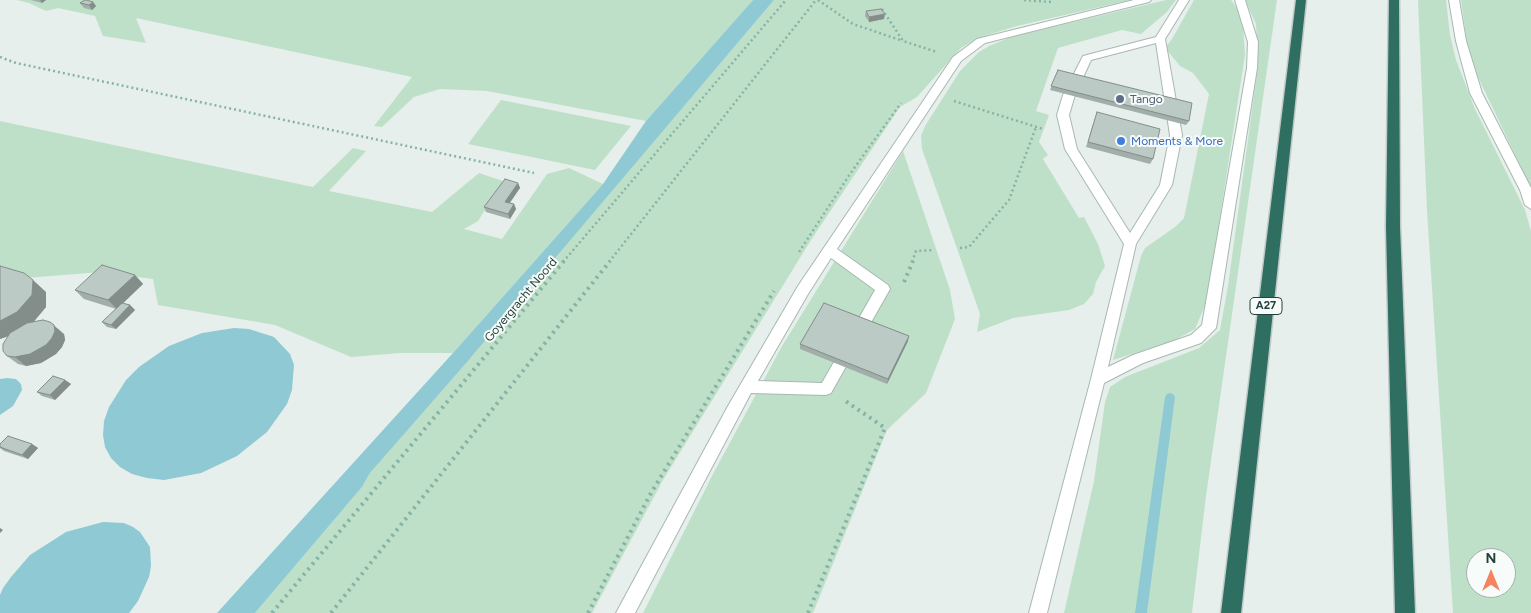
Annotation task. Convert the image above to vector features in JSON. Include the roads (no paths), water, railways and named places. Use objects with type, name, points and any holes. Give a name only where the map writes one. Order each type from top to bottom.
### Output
[{"type":"highway","name":"A27","points":[[1231,613],[1301,0]]},
{"type":"highway","points":[[1394,0],[1393,227],[1405,613]]},
{"type":"lane","points":[[625,613],[747,387],[803,290],[957,59],[981,41],[1146,0]]},
{"type":"lane","points":[[1038,613],[1098,379],[1130,244],[1166,185],[1176,135],[1160,39],[1184,0]]},
{"type":"lane","points":[[1098,379],[1138,359],[1196,339],[1209,328],[1252,68],[1253,42],[1240,0]]},
{"type":"lane","points":[[1454,0],[1460,41],[1476,93],[1526,190],[1531,205]]},
{"type":"lane","points":[[1130,244],[1071,149],[1063,115],[1069,95],[1087,58],[1160,39]]},
{"type":"lane","points":[[747,387],[826,389],[883,289],[830,250]]},
{"type":"water","points":[[753,0],[774,0],[466,363],[370,473],[362,487],[255,613],[217,613],[453,353],[603,184],[646,121]]},
{"type":"water","points":[[234,328],[249,329],[274,337],[290,354],[294,365],[292,390],[287,404],[267,432],[237,456],[201,473],[164,480],[132,474],[120,467],[111,458],[105,447],[103,435],[104,421],[109,407],[126,380],[139,367],[169,346],[202,333]]},
{"type":"water","points":[[0,379],[16,379],[21,384],[22,390],[13,406],[0,415]]},
{"type":"water","points":[[103,522],[124,523],[133,527],[140,532],[150,547],[151,566],[149,577],[138,601],[129,613],[0,613],[0,595],[3,588],[30,555],[66,532]]},
{"type":"waterway","points":[[1141,613],[1170,397]]},
{"type":"place","name":"Tango","points":[[1120,99]]},
{"type":"place","name":"Moments & More","points":[[1121,141]]}]
